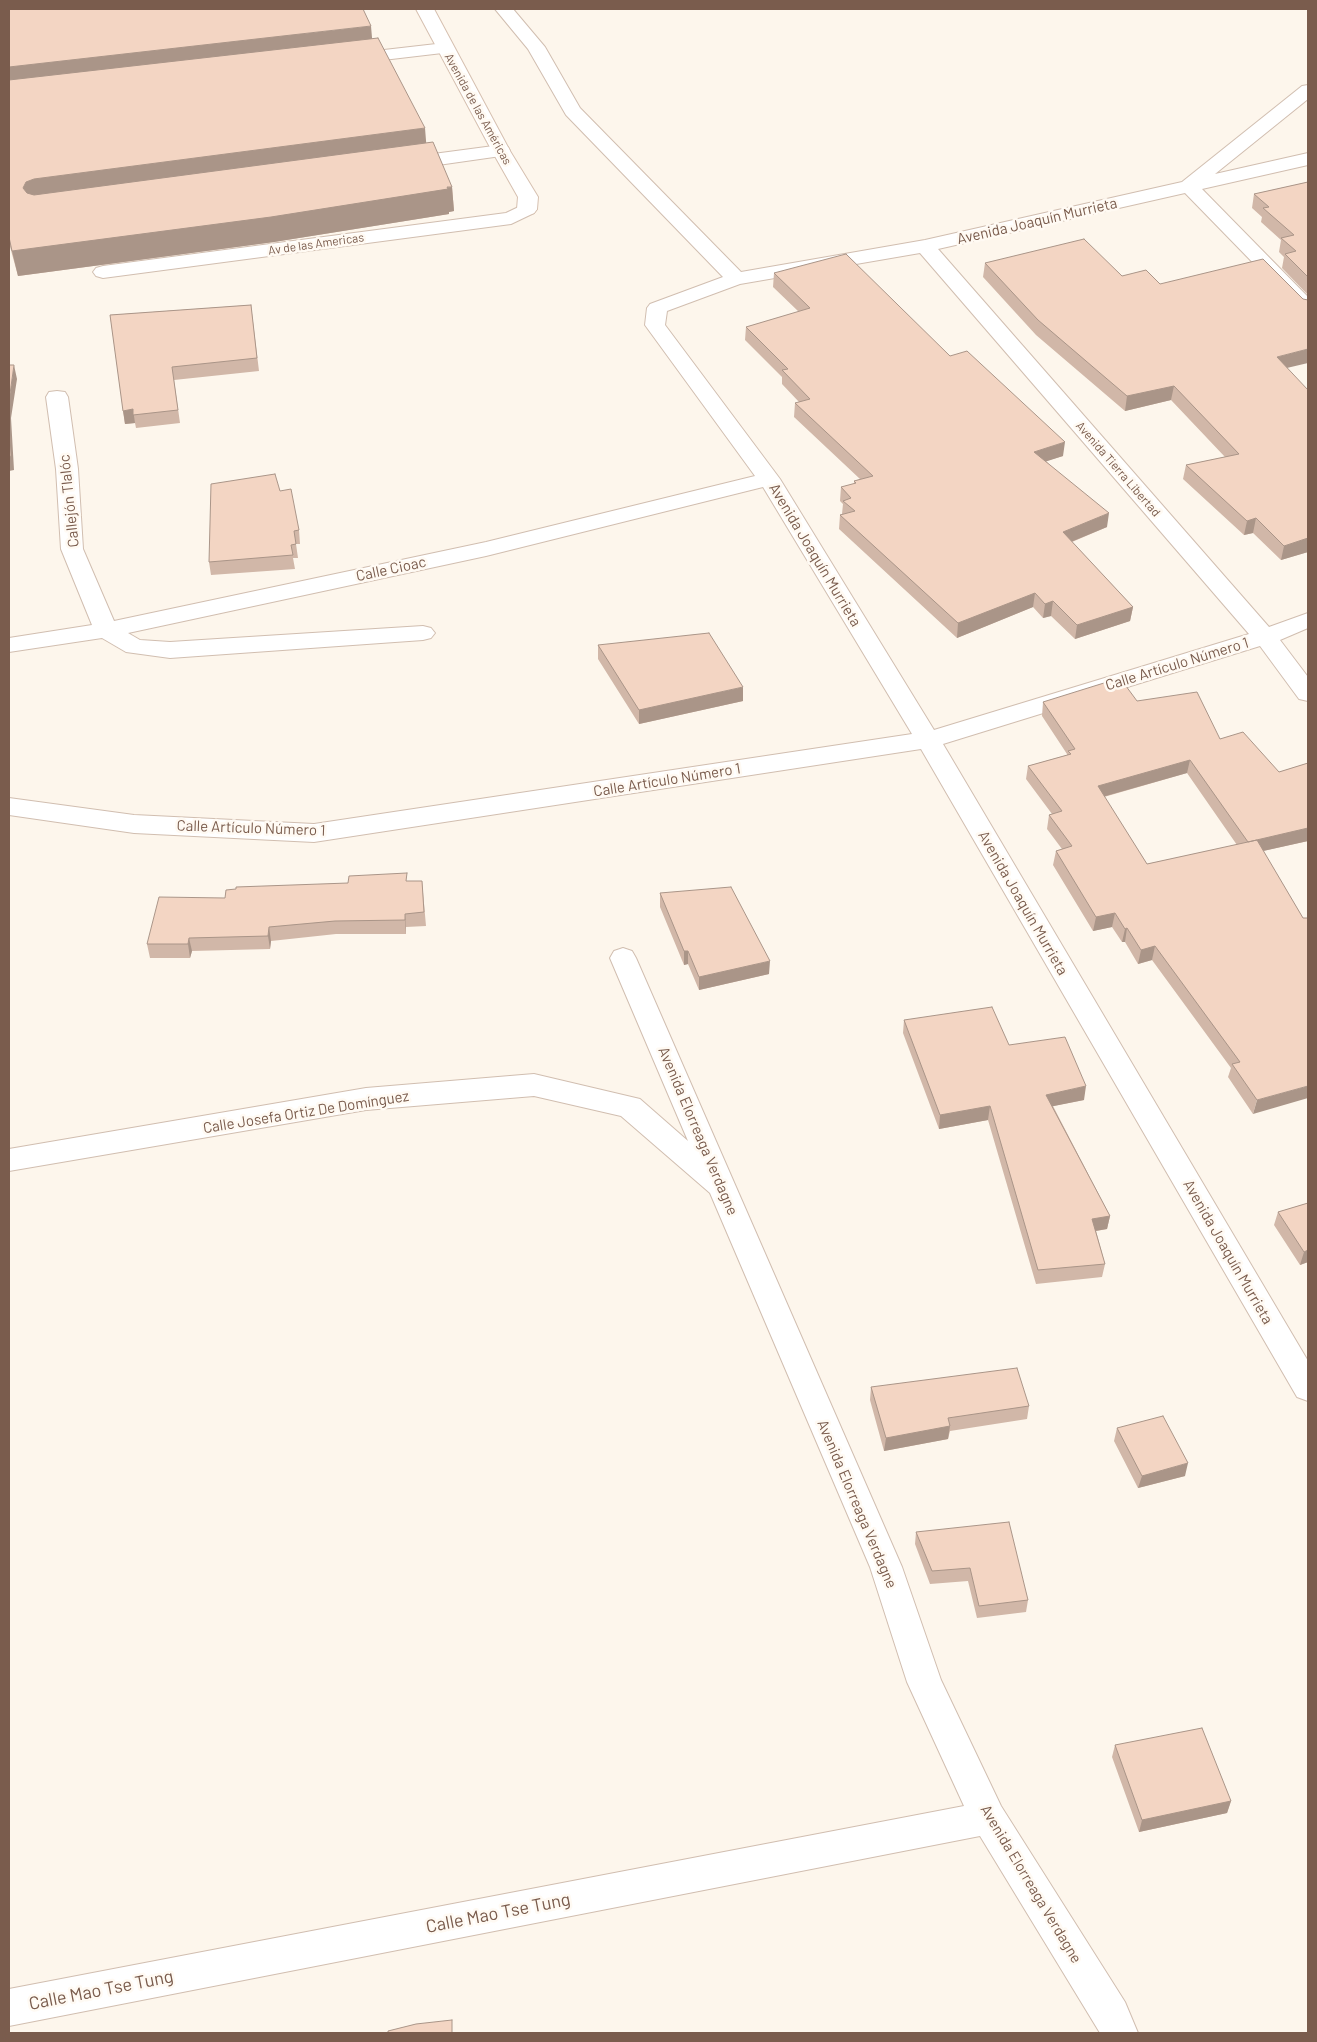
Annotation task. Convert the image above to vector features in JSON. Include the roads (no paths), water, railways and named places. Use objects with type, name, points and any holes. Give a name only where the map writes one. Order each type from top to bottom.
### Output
[{"type":"street","name":"Avenida de las Américas","points":[[425,9],[501,151],[528,197],[527,209]]},
{"type":"street","points":[[504,9],[536,47],[572,111],[736,279]]},
{"type":"street","points":[[336,60],[445,48]]},
{"type":"street","points":[[1308,90],[1189,186],[1308,308]]},
{"type":"street","points":[[383,167],[501,151]]},
{"type":"street","name":"Avenida Joaquín Murrieta","points":[[1308,159],[925,246],[736,279],[657,308],[655,325],[769,479],[928,740],[1308,1388]]},
{"type":"street","name":"Av de las Americas","points":[[103,272],[512,218],[527,209]]},
{"type":"street","name":"Avenida Tierra Libertad","points":[[925,246],[1265,637],[1308,694]]},
{"type":"street","name":"Callejón Tlalóc","points":[[57,397],[68,469],[72,548],[106,630]]},
{"type":"street","name":"Calle Cioac","points":[[9,645],[106,630],[486,549],[769,479]]},
{"type":"street","name":"Calle Artículo Número 1","points":[[9,807],[134,824],[314,833],[928,740],[1265,637],[1308,620]]},
{"type":"street","points":[[106,630],[134,647],[170,650],[423,633]]},
{"type":"street","name":"Avenida Elorreaga Verdagne","points":[[623,958],[886,1568],[924,1682],[988,1818],[1112,2015],[1119,2033]]},
{"type":"street","name":"Calle Josefa Ortiz De Domínguez","points":[[9,1160],[366,1099],[534,1085],[630,1107],[723,1188]]},
{"type":"street","name":"Calle Mao Tse Tung","points":[[9,2008],[988,1818]]}]
